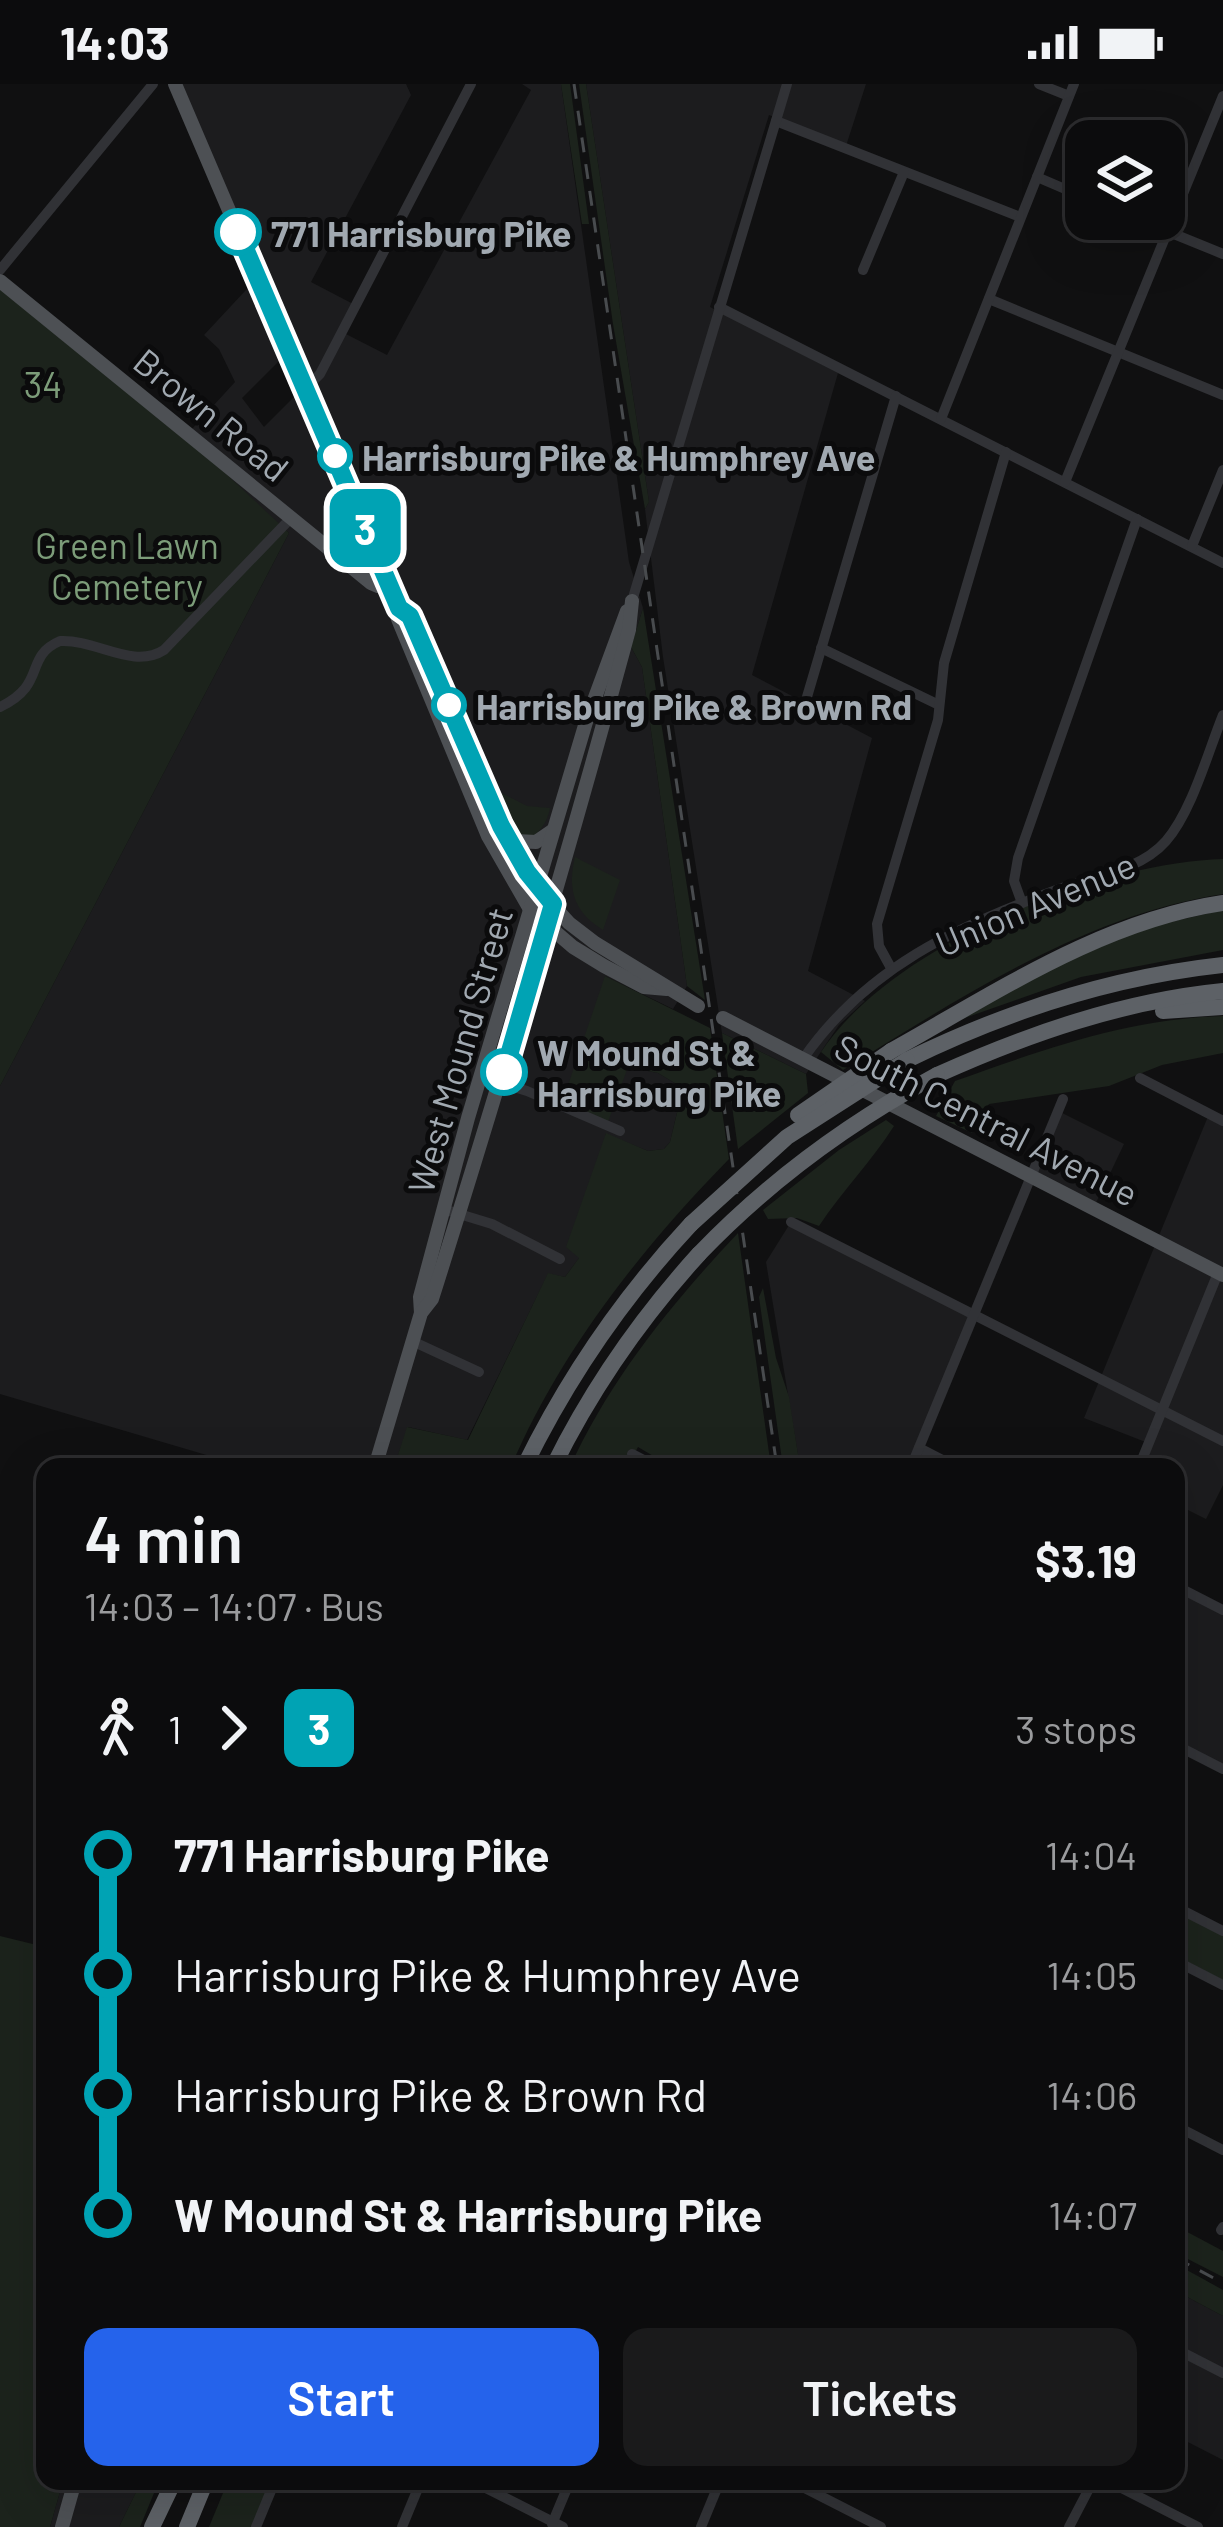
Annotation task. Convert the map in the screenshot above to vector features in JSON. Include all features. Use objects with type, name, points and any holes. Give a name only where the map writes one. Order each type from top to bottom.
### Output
[{"type":"highway","points":[[528,1458],[548,1418],[632,1291],[691,1224],[787,1137],[899,1055],[1038,968],[1139,921],[1223,903]]},
{"type":"highway","points":[[899,1055],[1090,989],[1223,964]]},
{"type":"highway","points":[[558,1458],[623,1346],[699,1254],[795,1165],[860,1119],[937,1075],[1030,1035],[1102,1014],[1223,991]]},
{"type":"highway","points":[[1102,1014],[1223,1007]]},
{"type":"highway","points":[[152,2527],[170,2490]]},
{"type":"highway","points":[[187,2527],[202,2490]]},
{"type":"main road","points":[[176,84],[307,387],[501,862],[531,911],[547,926],[644,987],[668,989]]},
{"type":"main road","name":"Brown Road","points":[[0,281],[371,584],[388,582]]},
{"type":"main road","name":"West Mound Street","points":[[421,1313],[420,1297],[480,1076],[611,648],[632,601]]},
{"type":"main road","name":"West Mound Street","points":[[378,1458],[547,926],[632,601]]},
{"type":"main road","points":[[399,608],[410,616],[501,826],[537,888],[595,943],[698,1006]]},
{"type":"main road","points":[[501,826],[512,838],[526,843],[543,840],[555,827]]},
{"type":"main road","name":"South Central Avenue","points":[[723,1018],[1222,1270]]},
{"type":"main road","points":[[62,2527],[72,2490]]},
{"type":"street","points":[[0,270],[153,84]]},
{"type":"street","points":[[307,387],[320,374],[471,84]]},
{"type":"street","name":"West Mound Street","points":[[632,601],[787,84]]},
{"type":"street","points":[[941,419],[1071,90],[1039,84]]},
{"type":"street","points":[[1185,190],[1223,96]]},
{"type":"street","points":[[776,121],[1020,217]]},
{"type":"street","points":[[863,270],[904,172]]},
{"type":"street","points":[[1037,177],[1065,189]]},
{"type":"street","points":[[1185,239],[1223,254]]},
{"type":"street","points":[[1065,482],[1165,240]]},
{"type":"street","points":[[989,299],[1223,395]]},
{"type":"street","points":[[719,307],[1223,562]]},
{"type":"street","points":[[804,706],[896,397]]},
{"type":"street","points":[[891,968],[879,946],[877,924],[939,705],[944,664],[1006,452]]},
{"type":"street","points":[[1192,546],[1223,470]]},
{"type":"street","points":[[0,706],[27,690],[40,653],[60,641],[113,649],[135,658],[153,657],[164,650],[291,518]]},
{"type":"street","points":[[1022,903],[1014,881],[1018,857],[1138,519]]},
{"type":"street","points":[[821,648],[939,705]]},
{"type":"street","name":"Union Avenue","points":[[803,1059],[841,1009],[891,968],[1022,903],[1150,855],[1178,824],[1223,715]]},
{"type":"street","points":[[1206,757],[1223,764]]},
{"type":"street","points":[[480,1076],[620,1131]]},
{"type":"street","points":[[1140,1078],[1223,1121]]},
{"type":"street","points":[[915,1458],[1063,1099]]},
{"type":"street","points":[[443,1209],[492,1224],[560,1259]]},
{"type":"street","points":[[791,1222],[1223,1441]]},
{"type":"street","points":[[1143,1458],[1222,1270]]},
{"type":"street","points":[[412,1341],[479,1372]]},
{"type":"street","points":[[919,1448],[938,1458]]},
{"type":"street","points":[[632,1454],[640,1458]]},
{"type":"street","points":[[1185,1591],[1223,1610]]},
{"type":"street","points":[[1185,1750],[1223,1769]]},
{"type":"street","points":[[1185,1912],[1223,1931]]},
{"type":"street","points":[[1185,1966],[1223,1985]]},
{"type":"street","points":[[1185,2131],[1223,2150]]},
{"type":"street","points":[[1185,2354],[1223,2373]]},
{"type":"street","points":[[256,2527],[271,2490]]},
{"type":"street","points":[[402,2527],[417,2490]]},
{"type":"street","points":[[489,2490],[555,2525],[567,2490]]},
{"type":"street","points":[[701,2527],[717,2490]]},
{"type":"street","points":[[809,2490],[881,2527]]},
{"type":"street","points":[[1069,2527],[1088,2490]]},
{"type":"street","points":[[1126,2490],[1198,2527]]},
{"type":"shaded area","points":[[176,84],[406,84],[411,95],[311,282],[357,306],[344,333],[387,355],[531,90],[522,84],[561,84],[629,562],[643,608],[631,647],[642,667],[687,986],[673,1009],[605,976],[628,1067],[658,1073],[683,1088],[670,1142],[664,1149],[648,1151],[606,1134],[580,1257],[565,1277],[548,1274],[467,1440],[408,1427],[397,1458],[217,1458],[0,1394],[0,1086],[289,533],[181,441],[235,382],[219,349],[204,335],[259,276]],"holes":[[[290,350],[306,385],[264,427],[242,398]]]},
{"type":"shaded area","points":[[586,84],[866,84],[846,146],[769,115],[710,307],[838,373],[752,675],[872,738],[808,971],[865,1001],[839,1025],[806,1074],[722,1033],[663,657],[645,509],[649,502]]},
{"type":"shaded area","points":[[1058,1111],[1124,1144],[1094,1207],[1031,1174]]},
{"type":"shaded area","points":[[1209,1114],[1223,1121],[1223,1485],[1206,1519],[1185,1508],[1185,1458],[1142,1458],[1148,1443],[1084,1418]]},
{"type":"shaded area","points":[[791,1222],[972,1314],[915,1458],[799,1458],[766,1262]]},
{"type":"shaded area","points":[[1185,1591],[1223,1610],[1223,1769],[1185,1750]]},
{"type":"shaded area","points":[[1185,2296],[1223,2316],[1223,2460],[1185,2441]]},
{"type":"shaded area","points":[[60,2490],[137,2490],[119,2527],[50,2527]]},
{"type":"green space","points":[[561,84],[570,84],[589,224],[582,224]]},
{"type":"green space","points":[[579,84],[586,84],[649,502],[645,509],[613,324]]},
{"type":"green space","name":"Green Lawn Cemetery","points":[[0,289],[222,470],[289,533],[0,1086]]},
{"type":"green space","points":[[643,608],[705,1000],[687,986],[642,667],[631,647]]},
{"type":"green space","points":[[494,789],[527,806],[550,808],[545,823],[529,838],[516,835]]},
{"type":"green space","points":[[575,857],[620,880],[603,930],[585,916],[575,899]]},
{"type":"green space","points":[[1223,859],[1223,894],[1122,920],[1073,940],[978,988],[843,1070],[821,1052],[853,1013],[896,977],[1001,917],[1117,876]]},
{"type":"green space","points":[[1223,910],[1223,950],[1081,977],[962,1019],[1029,978],[1144,928]]},
{"type":"green space","points":[[605,976],[710,1028],[729,1159],[665,1228],[606,1303],[554,1382],[515,1458],[397,1458],[407,1427],[468,1440],[548,1273],[565,1277],[579,1258],[566,1247],[606,1133],[648,1151],[664,1149],[670,1142],[683,1088],[658,1073],[628,1067],[608,1122],[562,1103]]},
{"type":"green space","points":[[1223,1016],[1223,1053],[1162,1065],[1109,1086],[989,1104],[972,1133],[936,1116],[955,1081],[988,1069],[1120,1029]]},
{"type":"green space","points":[[722,1033],[806,1074],[808,1093],[738,1149]]},
{"type":"green space","points":[[886,1120],[894,1126],[819,1226],[797,1218],[768,1219],[763,1210]]},
{"type":"green space","points":[[738,1233],[770,1458],[657,1458],[638,1447],[632,1458],[574,1458],[644,1343]]},
{"type":"green space","points":[[763,1288],[799,1458],[782,1458],[759,1297]]},
{"type":"green space","points":[[1185,1916],[1223,1935],[1223,1980],[1185,1961]]},
{"type":"green space","points":[[0,1936],[36,1945],[36,2490],[60,2490],[50,2527],[0,2527]]},
{"type":"green space","points":[[1185,2231],[1223,2251],[1223,2277],[1185,2258]]},
{"type":"green space","points":[[1185,2269],[1223,2290],[1223,2316],[1185,2296]]},
{"type":"green space","points":[[137,2490],[155,2490],[140,2527],[119,2527]]},
{"type":"green space","points":[[224,2490],[267,2490],[252,2527],[209,2527]]},
{"type":"railway","points":[[574,84],[776,1458]]},
{"type":"railway","points":[[1185,2263],[1223,2283]]},
{"type":"bus line","name":"3","points":[[238,232],[399,608],[410,616],[501,826],[537,888],[553,904],[504,1072]]},
{"type":"place","name":"771 Harrisburg Pike","points":[[238,232]]},
{"type":"place","name":"Harrisburg Pike & Humphrey Ave","points":[[335,456]]},
{"type":"place","name":"Harrisburg Pike & Brown Rd","points":[[449,705]]},
{"type":"place","name":"W Mound St & Harrisburg Pike","points":[[504,1072]]},
{"type":"park label","name":"34","points":[[43,383]]}]
